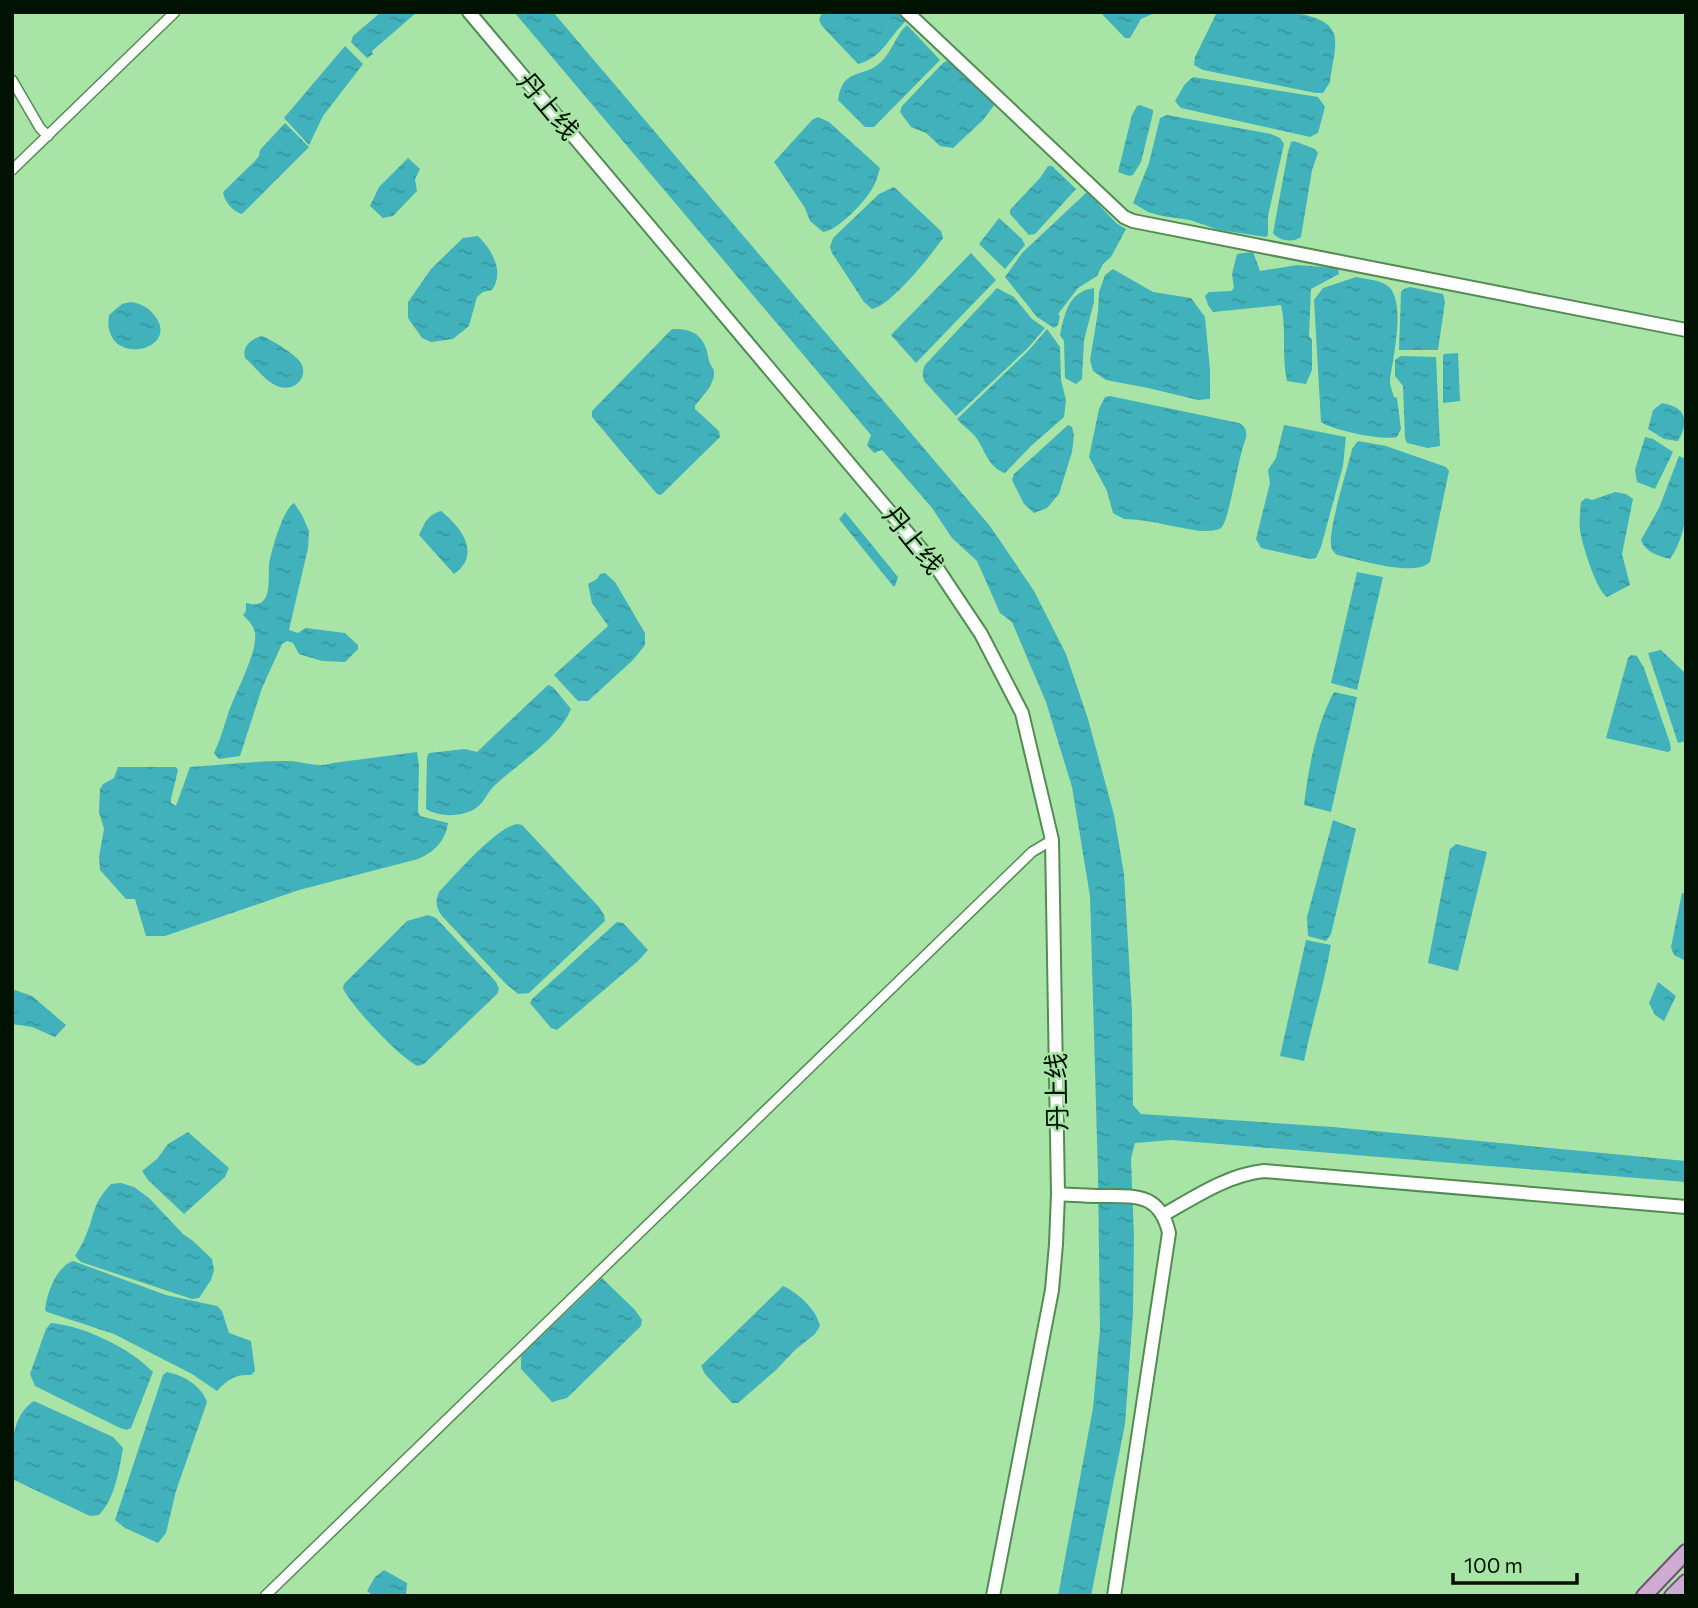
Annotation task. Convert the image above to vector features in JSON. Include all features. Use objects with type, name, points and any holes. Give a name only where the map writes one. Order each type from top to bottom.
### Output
[{"type":"main road","points":[[1644,1596],[1686,1552]]},
{"type":"main road","points":[[1672,1596],[1686,1581]]},
{"type":"street","points":[[12,170],[175,12]]},
{"type":"street","name":"丹上线","points":[[469,12],[937,568],[981,634],[1022,713],[1052,840],[1058,1194],[1052,1290],[993,1596]]},
{"type":"street","points":[[907,12],[1124,217],[1133,221],[1686,330]]},
{"type":"street","points":[[12,80],[40,128],[48,136]]},
{"type":"street","points":[[265,1596],[1032,852],[1052,840]]},
{"type":"street","points":[[1163,1215],[1225,1181],[1244,1173],[1264,1171],[1686,1207]]},
{"type":"street","points":[[1058,1194],[1136,1196],[1154,1204],[1163,1215],[1169,1233],[1114,1596]]},
{"type":"water","points":[[381,12],[417,12],[367,58],[351,42],[353,36]]},
{"type":"water","points":[[514,12],[553,12],[990,526],[1034,591],[1066,654],[1088,719],[1114,815],[1124,874],[1132,1012],[1133,1105],[1141,1114],[1333,1127],[1686,1161],[1686,1182],[1171,1140],[1135,1143],[1131,1159],[1133,1313],[1125,1424],[1091,1596],[1058,1596],[1093,1408],[1100,1330],[1090,896],[1072,787],[1046,702],[1012,622],[1000,613],[977,561],[952,538],[932,508],[882,450],[874,453],[867,445],[871,435]]},
{"type":"water","points":[[822,12],[897,12],[906,21],[880,52],[858,64],[822,26],[819,20]]},
{"type":"water","points":[[1100,12],[1157,12],[1141,19],[1130,38],[1125,38]]},
{"type":"water","points":[[1217,12],[1282,12],[1316,18],[1327,24],[1334,34],[1335,45],[1330,82],[1323,93],[1203,70],[1194,65],[1195,57]]},
{"type":"water","points":[[907,25],[940,60],[874,127],[865,127],[838,100],[841,89],[849,78],[881,62]]},
{"type":"water","points":[[345,46],[363,64],[323,116],[309,145],[284,118]]},
{"type":"water","points":[[949,60],[995,104],[983,120],[953,148],[940,146],[926,133],[911,127],[900,112],[902,106]]},
{"type":"water","points":[[1193,77],[1318,97],[1325,107],[1318,133],[1310,137],[1181,108],[1175,101],[1185,84]]},
{"type":"water","points":[[1140,105],[1153,110],[1153,113],[1141,162],[1133,175],[1129,176],[1118,172],[1132,115]]},
{"type":"water","points":[[1167,115],[1271,134],[1280,138],[1284,144],[1266,237],[1219,230],[1190,220],[1162,216],[1133,203],[1149,163],[1160,118]]},
{"type":"water","points":[[818,117],[829,122],[880,168],[873,187],[863,201],[843,221],[823,232],[810,221],[805,208],[774,162],[812,120]]},
{"type":"water","points":[[285,123],[309,147],[242,214],[235,211],[223,192],[255,161],[260,150]]},
{"type":"water","points":[[1291,142],[1315,149],[1318,153],[1312,170],[1301,237],[1290,240],[1279,238],[1273,233],[1288,152]]},
{"type":"water","points":[[408,158],[420,169],[415,179],[417,191],[393,216],[383,218],[370,206],[379,187]]},
{"type":"water","points":[[1048,166],[1052,166],[1076,189],[1035,234],[1029,235],[1010,214],[1010,210]]},
{"type":"water","points":[[894,187],[941,231],[943,238],[921,267],[890,299],[872,309],[864,302],[830,247],[833,238],[879,194]]},
{"type":"water","points":[[1087,192],[1116,223],[1126,229],[1097,276],[1078,288],[1058,314],[1058,325],[1054,328],[1037,317],[1005,277],[1022,253]]},
{"type":"water","points":[[999,218],[1025,245],[1005,269],[979,244]]},
{"type":"water","points":[[478,236],[495,262],[496,283],[492,290],[477,297],[469,326],[453,339],[431,342],[422,338],[408,318],[408,302],[431,269],[463,238]]},
{"type":"water","points":[[1253,252],[1260,271],[1297,265],[1338,268],[1339,274],[1311,289],[1309,336],[1312,340],[1312,370],[1306,384],[1287,381],[1281,305],[1213,312],[1208,305],[1205,296],[1209,292],[1231,291],[1234,288],[1232,274],[1237,254]]},
{"type":"water","points":[[971,253],[996,280],[916,363],[891,335]]},
{"type":"water","points":[[1113,269],[1153,292],[1191,298],[1205,317],[1210,399],[1198,400],[1106,380],[1093,371],[1090,360],[1099,292],[1105,275]]},
{"type":"water","points":[[1356,277],[1388,286],[1397,305],[1397,332],[1390,381],[1394,397],[1397,398],[1401,429],[1397,437],[1358,434],[1321,422],[1314,300],[1323,288]]},
{"type":"water","points":[[1410,287],[1443,294],[1445,302],[1438,350],[1399,350],[1401,292]]},
{"type":"water","points":[[997,288],[1014,297],[1032,319],[1045,328],[1028,348],[956,416],[925,382],[924,367]]},
{"type":"water","points":[[1094,288],[1094,302],[1084,340],[1082,379],[1076,384],[1065,378],[1064,341],[1060,335],[1066,312],[1073,299],[1085,290]]},
{"type":"water","points":[[131,302],[150,310],[160,328],[158,338],[139,349],[127,348],[117,343],[110,332],[109,315],[122,304]]},
{"type":"water","points":[[672,329],[688,330],[703,341],[714,377],[695,409],[719,431],[720,437],[661,495],[657,494],[592,417],[592,411]]},
{"type":"water","points":[[1047,329],[1060,347],[1061,380],[1066,400],[1064,417],[1005,473],[994,466],[978,440],[957,419],[1029,350]]},
{"type":"water","points":[[262,336],[300,361],[303,375],[294,386],[285,388],[275,385],[245,358],[248,344]]},
{"type":"water","points":[[1458,353],[1460,401],[1443,403],[1443,356]]},
{"type":"water","points":[[1401,356],[1436,357],[1440,446],[1428,448],[1407,443],[1403,386],[1395,376],[1395,360]]},
{"type":"water","points":[[1105,397],[1239,423],[1245,428],[1246,438],[1221,528],[1200,531],[1124,519],[1113,513],[1107,491],[1089,457],[1099,409]]},
{"type":"water","points":[[1662,403],[1676,408],[1684,416],[1684,427],[1678,441],[1664,439],[1648,429],[1653,410]]},
{"type":"water","points":[[1068,425],[1072,427],[1074,435],[1072,452],[1059,494],[1047,508],[1034,513],[1024,504],[1012,480],[1014,474]]},
{"type":"water","points":[[1284,425],[1346,437],[1343,466],[1316,558],[1261,548],[1256,539],[1270,483],[1268,470],[1276,458]]},
{"type":"water","points":[[1645,437],[1673,452],[1655,489],[1637,482],[1635,470]]},
{"type":"water","points":[[1358,441],[1386,446],[1446,467],[1449,471],[1430,562],[1412,568],[1399,568],[1337,555],[1332,550],[1335,512],[1352,449]]},
{"type":"water","points":[[1679,456],[1686,459],[1686,511],[1677,548],[1670,559],[1649,550],[1641,540],[1659,508]]},
{"type":"water","points":[[1615,492],[1626,494],[1633,499],[1622,554],[1630,585],[1607,597],[1598,586],[1587,556],[1580,530],[1580,512],[1581,502],[1586,498],[1592,500]]},
{"type":"water","points":[[294,503],[309,531],[308,548],[289,630],[298,633],[306,628],[345,633],[358,645],[358,649],[345,662],[322,661],[299,654],[293,643],[287,641],[282,644],[262,688],[240,756],[219,759],[214,753],[255,642],[253,628],[243,615],[246,603],[261,603],[265,599],[275,541],[286,513]]},
{"type":"water","points":[[441,511],[466,541],[467,558],[454,574],[419,535],[429,517]]},
{"type":"water","points":[[845,512],[898,577],[895,586],[839,519]]},
{"type":"water","points":[[1357,572],[1383,577],[1357,690],[1331,683]]},
{"type":"water","points":[[605,573],[615,582],[645,633],[645,645],[633,660],[588,701],[578,701],[554,675],[608,626],[592,603],[588,584]]},
{"type":"water","points":[[1661,650],[1686,674],[1686,741],[1678,743],[1648,653]]},
{"type":"water","points":[[1631,655],[1637,656],[1644,668],[1670,743],[1671,750],[1668,752],[1606,738]]},
{"type":"water","points":[[548,685],[553,687],[571,709],[557,731],[494,786],[473,810],[449,815],[426,809],[429,753],[465,749],[477,752]]},
{"type":"water","points":[[1334,692],[1357,697],[1331,812],[1304,805],[1314,747]]},
{"type":"water","points":[[417,752],[418,812],[420,816],[448,823],[438,846],[418,859],[299,890],[165,936],[146,936],[135,899],[126,899],[100,870],[99,857],[104,829],[99,812],[100,789],[114,778],[118,767],[176,767],[178,770],[171,803],[176,806],[190,767],[284,761],[321,765]]},
{"type":"water","points":[[1333,820],[1356,829],[1331,934],[1326,941],[1308,936],[1307,917]]},
{"type":"water","points":[[517,824],[522,825],[599,907],[605,921],[529,993],[518,994],[442,916],[437,907],[439,892],[476,853],[499,833]]},
{"type":"water","points":[[1456,844],[1487,852],[1458,971],[1428,963],[1450,849]]},
{"type":"water","points":[[1682,893],[1686,894],[1686,961],[1674,955],[1671,947]]},
{"type":"water","points":[[428,915],[436,918],[496,982],[499,989],[497,994],[424,1064],[418,1066],[377,1031],[343,988],[407,921]]},
{"type":"water","points":[[617,922],[623,923],[648,950],[557,1030],[551,1028],[530,1003],[532,999]]},
{"type":"water","points":[[1306,940],[1331,945],[1304,1061],[1280,1056]]},
{"type":"water","points":[[1658,982],[1676,996],[1664,1021],[1655,1015],[1649,1003]]},
{"type":"water","points":[[12,989],[32,996],[66,1025],[55,1037],[32,1027],[12,1024]]},
{"type":"water","points":[[188,1132],[229,1168],[225,1177],[184,1214],[142,1171],[157,1159],[168,1144]]},
{"type":"water","points":[[121,1183],[134,1187],[149,1198],[183,1234],[212,1259],[214,1270],[211,1280],[199,1298],[192,1299],[81,1262],[75,1256],[100,1198],[111,1184]]},
{"type":"water","points":[[73,1261],[166,1295],[217,1306],[222,1311],[229,1333],[251,1341],[255,1371],[251,1375],[232,1378],[217,1391],[192,1374],[114,1334],[47,1312],[46,1303],[53,1281],[67,1264]]},
{"type":"water","points":[[602,1278],[635,1310],[642,1320],[641,1326],[567,1398],[552,1402],[521,1369],[521,1356]]},
{"type":"water","points":[[783,1286],[806,1302],[820,1326],[815,1334],[776,1370],[738,1403],[732,1403],[701,1366]]},
{"type":"water","points":[[51,1323],[92,1333],[132,1355],[153,1372],[131,1428],[120,1428],[35,1386],[30,1374],[46,1329]]},
{"type":"water","points":[[167,1372],[191,1382],[205,1396],[207,1402],[176,1491],[166,1533],[158,1543],[125,1528],[115,1520],[163,1375]]},
{"type":"water","points":[[34,1401],[113,1437],[123,1448],[113,1492],[99,1515],[90,1516],[12,1479],[12,1447],[16,1426],[20,1416]]},
{"type":"water","points":[[384,1570],[407,1583],[406,1596],[374,1596],[367,1591],[375,1577]]}]
